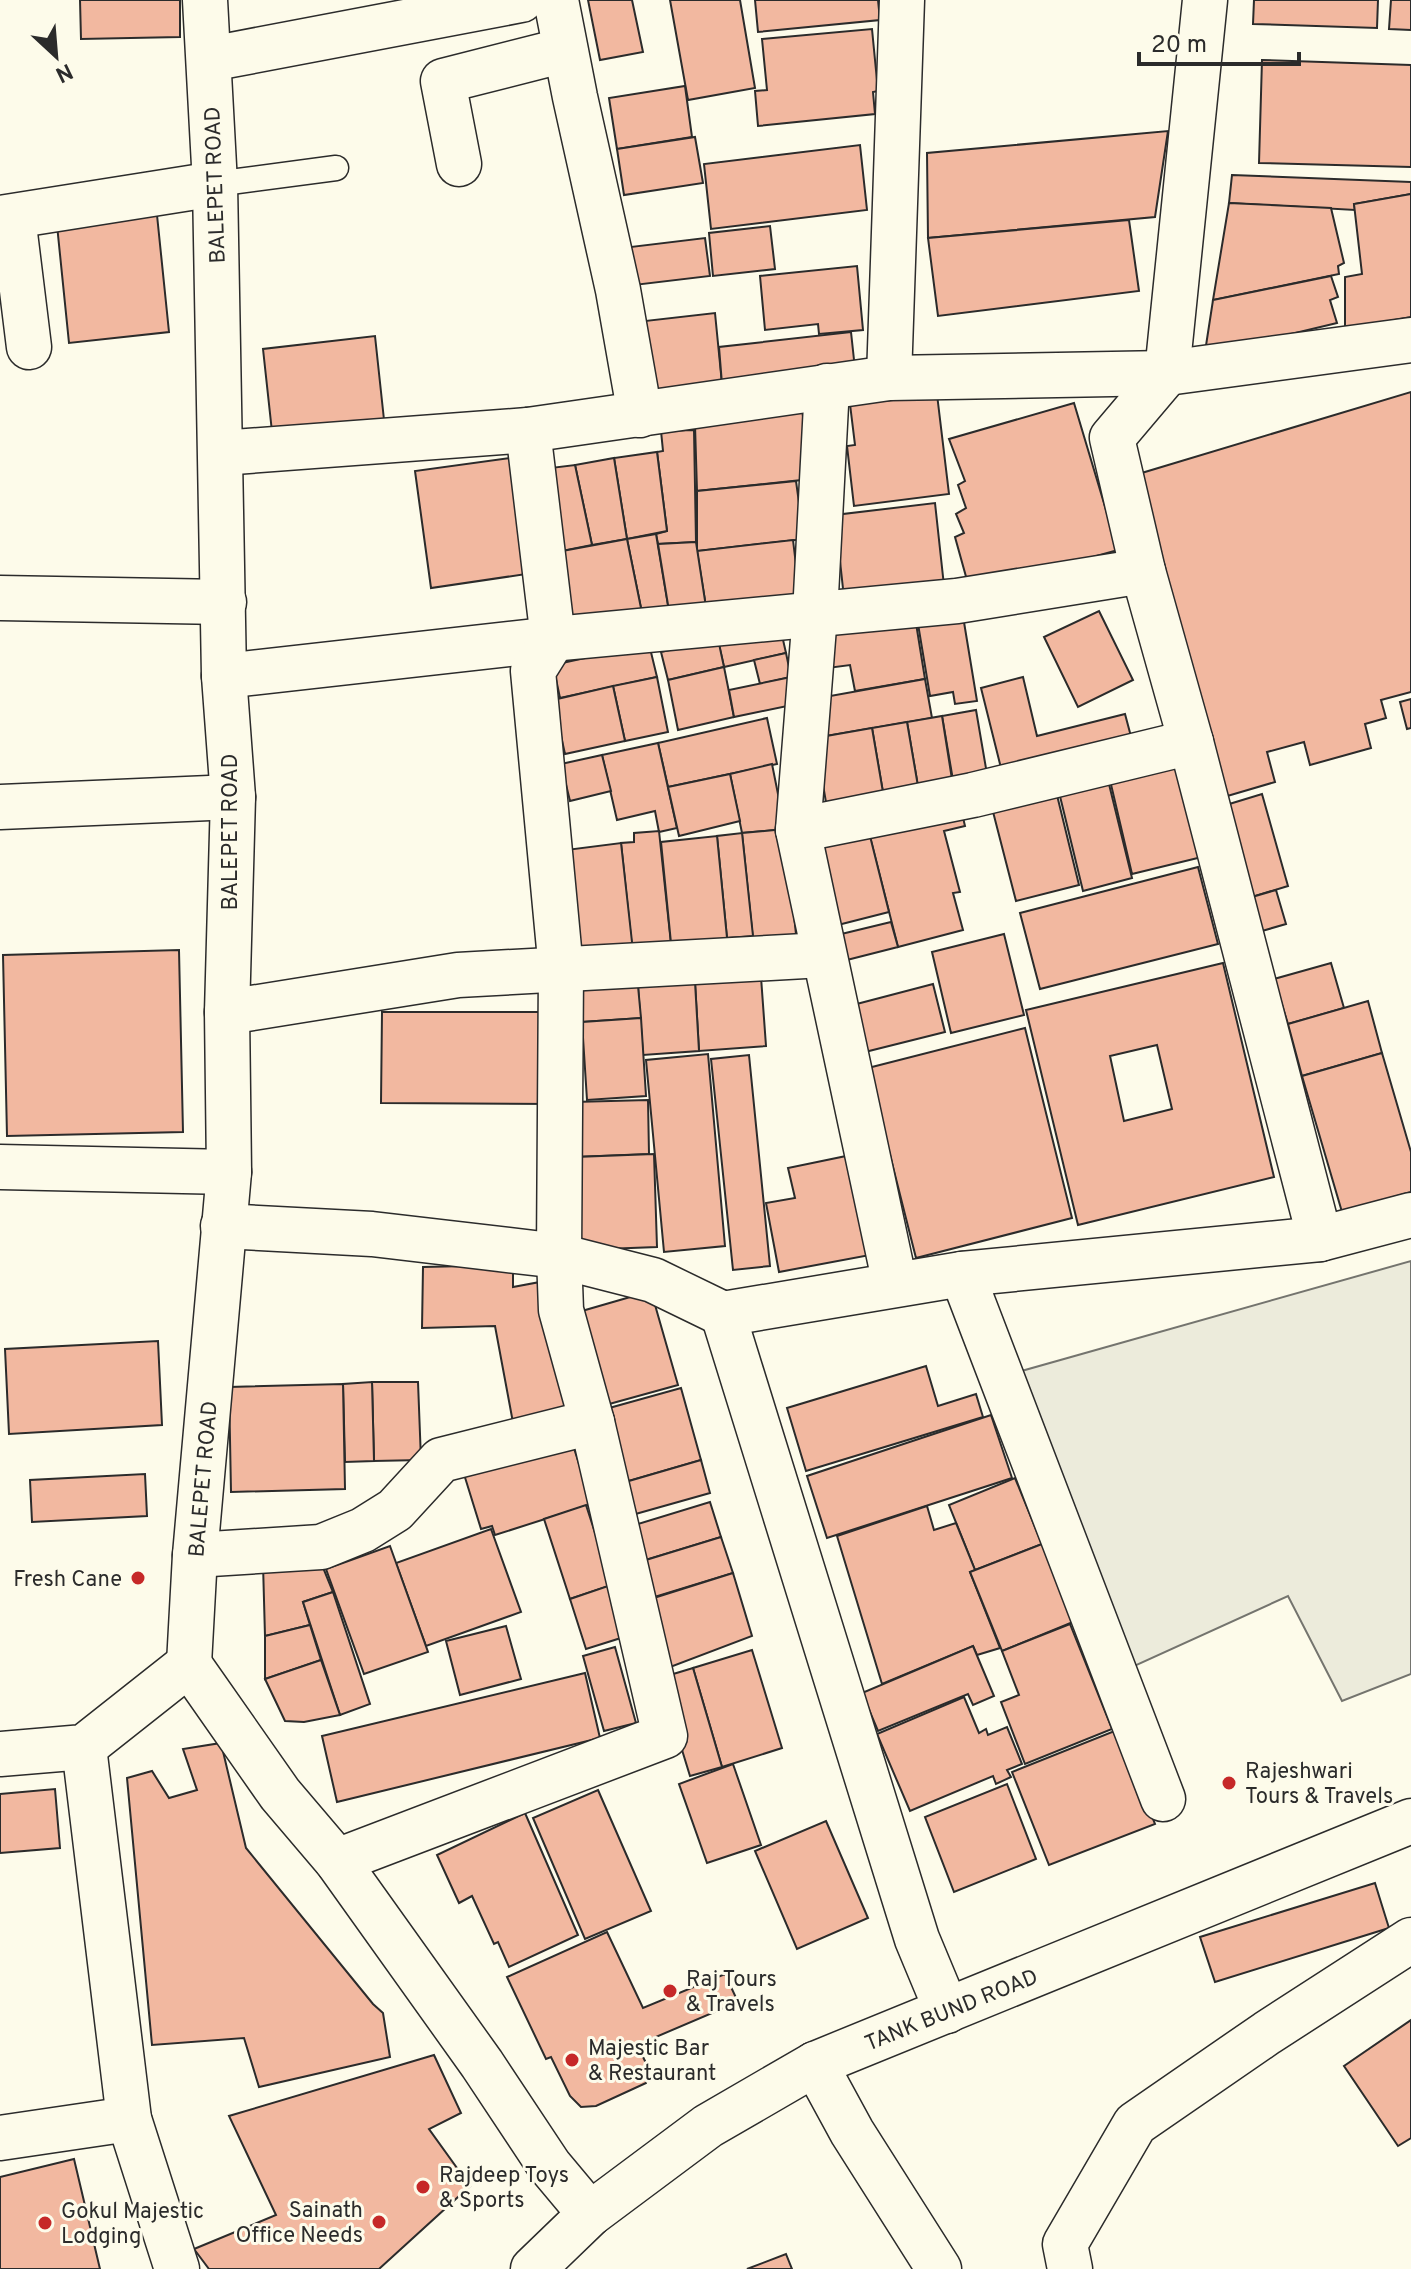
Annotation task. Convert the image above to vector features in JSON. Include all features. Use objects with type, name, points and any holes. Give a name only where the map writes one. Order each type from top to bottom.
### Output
[{"type":"street","name":"BALEPET ROAD","points":[[189,1664],[195,1555],[229,1172],[227,1012],[233,797],[224,676],[215,184],[205,0]]},
{"type":"street","points":[[210,59],[521,0]]},
{"type":"street","points":[[556,0],[618,290],[640,415]]},
{"type":"street","points":[[889,378],[902,0]]},
{"type":"street","points":[[1205,0],[1167,373],[1112,438],[1143,571],[1191,742],[1320,1239]]},
{"type":"street","points":[[459,164],[443,81],[565,50]]},
{"type":"street","points":[[29,347],[7,218],[215,184]]},
{"type":"street","points":[[221,453],[528,430],[889,378],[1167,373],[1411,340]]},
{"type":"street","points":[[827,386],[815,614],[798,830],[895,1284]]},
{"type":"street","points":[[337,1861],[665,1736],[592,1422],[561,1310],[561,970],[533,671],[553,639],[528,430]]},
{"type":"street","points":[[224,676],[553,639],[957,601],[1143,571]]},
{"type":"street","points":[[0,598],[224,602]]},
{"type":"street","points":[[798,830],[973,795],[1191,742]]},
{"type":"street","points":[[0,807],[233,797]]},
{"type":"street","points":[[227,1012],[458,975],[823,955]]},
{"type":"street","points":[[0,1167],[229,1172]]},
{"type":"street","points":[[223,1226],[372,1234],[559,1256],[653,1280],[723,1314],[962,1274],[1320,1239],[1411,1215]]},
{"type":"street","points":[[962,1274],[1163,1799]]},
{"type":"street","points":[[723,1314],[917,1939],[947,2011]]},
{"type":"street","points":[[195,1555],[321,1547],[363,1530],[395,1510],[441,1460],[592,1422]]},
{"type":"street","points":[[0,1754],[84,1747],[189,1664],[280,1794],[337,1861],[482,2064],[549,2165],[590,2214]]},
{"type":"street","points":[[84,1747],[129,2119],[177,2269]]},
{"type":"street","name":"TANK BUND ROAD","points":[[533,2269],[590,2214],[708,2126],[815,2064],[1411,1821]]},
{"type":"street","points":[[1070,2269],[1065,2244],[1135,2124],[1267,2033],[1411,1940]]},
{"type":"street","points":[[815,2064],[852,2132],[939,2269]]},
{"type":"street","points":[[0,2138],[129,2119]]},
{"type":"lane","points":[[215,184],[336,168]]},
{"type":"shaded area","points":[[1411,1261],[1411,1674],[1342,1701],[1288,1596],[1130,1668],[1018,1372]]},
{"type":"building","points":[[80,0],[180,0],[180,37],[81,39]]},
{"type":"building","points":[[588,0],[632,0],[643,52],[600,60]]},
{"type":"building","points":[[670,0],[740,0],[755,88],[688,100]]},
{"type":"building","points":[[755,0],[878,0],[880,20],[758,32]]},
{"type":"building","points":[[1254,0],[1378,0],[1377,28],[1253,24]]},
{"type":"building","points":[[1391,0],[1411,0],[1411,30],[1389,29]]},
{"type":"building","points":[[872,29],[878,91],[873,92],[875,114],[758,126],[755,91],[767,90],[762,39]]},
{"type":"building","points":[[1262,60],[1411,65],[1411,167],[1259,163]]},
{"type":"building","points":[[685,86],[692,137],[617,149],[609,98]]},
{"type":"building","points":[[1168,131],[1155,217],[928,238],[927,153]]},
{"type":"building","points":[[695,137],[703,183],[624,195],[617,149]]},
{"type":"building","points":[[860,145],[867,210],[711,229],[704,164]]},
{"type":"building","points":[[1232,175],[1411,182],[1411,194],[1354,204],[1355,210],[1229,203]]},
{"type":"building","points":[[1411,194],[1411,317],[1345,329],[1345,277],[1362,274],[1354,204]]},
{"type":"building","points":[[1229,203],[1331,208],[1344,263],[1338,266],[1339,274],[1213,300]]},
{"type":"building","points":[[157,215],[169,332],[69,343],[57,225]]},
{"type":"building","points":[[1129,220],[1139,291],[938,316],[928,238]]},
{"type":"building","points":[[770,226],[775,269],[713,276],[709,233]]},
{"type":"building","points":[[705,238],[710,276],[626,286],[622,248]]},
{"type":"building","points":[[857,266],[863,330],[819,334],[818,324],[765,330],[760,276]]},
{"type":"building","points":[[1331,276],[1338,297],[1330,300],[1337,323],[1266,340],[1203,365],[1213,300]]},
{"type":"building","points":[[715,313],[722,384],[649,392],[636,322]]},
{"type":"building","points":[[851,332],[855,369],[722,384],[719,347]]},
{"type":"building","points":[[375,336],[385,429],[273,441],[263,349]]},
{"type":"building","points":[[936,386],[949,494],[854,506],[847,446],[855,445],[849,396]]},
{"type":"building","points":[[1411,392],[1411,692],[1381,700],[1386,718],[1365,724],[1371,748],[1310,765],[1304,742],[1267,752],[1275,782],[1224,797],[1135,475]]},
{"type":"building","points":[[1074,403],[1118,550],[970,591],[955,537],[964,533],[956,514],[966,508],[958,485],[965,481],[949,439]]},
{"type":"building","points":[[802,409],[811,479],[697,491],[695,425]]},
{"type":"building","points":[[694,430],[696,542],[658,544],[656,534],[667,531],[657,452],[663,451],[661,431]]},
{"type":"building","points":[[657,452],[667,531],[627,539],[614,458]]},
{"type":"building","points":[[517,457],[533,573],[431,588],[415,471]]},
{"type":"building","points":[[614,458],[627,539],[592,545],[575,465]]},
{"type":"building","points":[[575,465],[592,545],[557,552],[542,469]]},
{"type":"building","points":[[796,481],[804,539],[697,551],[697,491]]},
{"type":"building","points":[[935,503],[945,595],[845,607],[835,515]]},
{"type":"building","points":[[656,534],[669,611],[642,613],[627,539]]},
{"type":"building","points":[[627,539],[642,613],[572,630],[557,552]]},
{"type":"building","points":[[793,540],[801,607],[706,607],[697,551]]},
{"type":"building","points":[[696,542],[706,607],[669,611],[658,544]]},
{"type":"building","points":[[962,610],[977,701],[955,704],[953,692],[930,696],[917,618]]},
{"type":"building","points":[[1099,611],[1133,680],[1078,707],[1044,637]]},
{"type":"building","points":[[915,617],[925,679],[855,691],[850,665],[828,668],[823,634]]},
{"type":"building","points":[[779,622],[786,653],[724,667],[717,636]]},
{"type":"building","points":[[718,639],[724,667],[668,680],[661,652]]},
{"type":"building","points":[[649,644],[657,677],[560,698],[553,665]]},
{"type":"building","points":[[786,653],[791,677],[760,684],[754,660]]},
{"type":"building","points":[[724,667],[734,717],[678,730],[668,680]]},
{"type":"building","points":[[657,677],[668,732],[625,741],[613,686]]},
{"type":"building","points":[[791,677],[797,704],[734,717],[729,690]]},
{"type":"building","points":[[1023,677],[1037,736],[1125,714],[1133,744],[1003,776],[981,688]]},
{"type":"building","points":[[925,679],[932,718],[826,736],[819,698]]},
{"type":"building","points":[[613,686],[625,741],[565,754],[553,700]]},
{"type":"building","points":[[1411,699],[1411,728],[1407,729],[1400,702]]},
{"type":"building","points":[[976,710],[988,780],[954,786],[942,716]]},
{"type":"building","points":[[942,716],[954,792],[920,798],[907,722]]},
{"type":"building","points":[[767,718],[777,764],[668,787],[658,743]]},
{"type":"building","points":[[907,722],[920,798],[885,804],[872,728]]},
{"type":"building","points":[[872,728],[885,804],[828,814],[815,738]]},
{"type":"building","points":[[658,743],[677,828],[659,832],[655,811],[617,820],[602,755]]},
{"type":"building","points":[[602,755],[611,791],[570,801],[561,764]]},
{"type":"building","points":[[1182,758],[1206,856],[1132,874],[1109,776]]},
{"type":"building","points":[[772,764],[785,829],[742,833],[730,774]]},
{"type":"building","points":[[730,774],[740,821],[679,836],[668,787]]},
{"type":"building","points":[[1107,776],[1132,878],[1083,891],[1058,788]]},
{"type":"building","points":[[1055,787],[1079,885],[1016,901],[991,804]]},
{"type":"building","points":[[1262,794],[1288,886],[1252,897],[1226,805]]},
{"type":"building","points":[[960,805],[965,826],[944,831],[960,892],[953,893],[963,930],[898,947],[868,829]]},
{"type":"building","points":[[867,824],[889,912],[830,927],[808,838]]},
{"type":"building","points":[[785,829],[797,944],[754,949],[742,833]]},
{"type":"building","points":[[659,831],[672,953],[633,957],[621,843],[634,842],[634,833]]},
{"type":"building","points":[[742,833],[753,936],[727,938],[717,836]]},
{"type":"building","points":[[717,836],[728,948],[672,953],[661,842]]},
{"type":"building","points":[[621,843],[633,951],[569,958],[558,851]]},
{"type":"building","points":[[1198,867],[1218,944],[1040,989],[1020,913]]},
{"type":"building","points":[[1276,890],[1286,924],[1262,931],[1252,897]]},
{"type":"building","points":[[891,922],[898,947],[839,962],[833,936]]},
{"type":"building","points":[[1004,934],[1024,1015],[951,1033],[932,952]]},
{"type":"building","points":[[179,950],[183,1132],[7,1136],[3,955]]},
{"type":"building","points":[[1223,963],[1274,1177],[1078,1225],[1026,1010]],"holes":[[[1157,1045],[1172,1109],[1124,1121],[1110,1056]]]},
{"type":"building","points":[[1331,963],[1344,1008],[1288,1024],[1274,979]]},
{"type":"building","points":[[761,977],[766,1046],[699,1051],[695,982]]},
{"type":"building","points":[[695,982],[699,1051],[643,1055],[638,986]]},
{"type":"building","points":[[933,984],[945,1032],[861,1053],[849,1006]]},
{"type":"building","points":[[638,986],[641,1018],[582,1022],[581,989]]},
{"type":"building","points":[[1368,1001],[1382,1053],[1302,1076],[1288,1024]]},
{"type":"building","points":[[382,1012],[555,1012],[555,1104],[381,1103]]},
{"type":"building","points":[[641,1018],[646,1096],[587,1100],[582,1022]]},
{"type":"building","points":[[1025,1028],[1072,1218],[916,1258],[868,1068]]},
{"type":"building","points":[[1382,1053],[1411,1152],[1411,1192],[1342,1212],[1302,1076]]},
{"type":"building","points":[[708,1054],[725,1246],[664,1252],[646,1060]]},
{"type":"building","points":[[749,1055],[770,1266],[733,1270],[711,1059]]},
{"type":"building","points":[[648,1100],[649,1154],[575,1157],[573,1102]]},
{"type":"building","points":[[654,1154],[657,1247],[578,1250],[575,1157]]},
{"type":"building","points":[[851,1155],[870,1255],[779,1272],[766,1203],[795,1198],[788,1168]]},
{"type":"building","points":[[513,1265],[513,1287],[540,1282],[574,1416],[514,1428],[495,1326],[422,1328],[423,1267]]},
{"type":"building","points":[[651,1291],[678,1385],[602,1406],[575,1313]]},
{"type":"building","points":[[158,1341],[162,1425],[9,1434],[5,1349]]},
{"type":"building","points":[[926,1366],[938,1406],[976,1394],[983,1417],[806,1471],[787,1408]]},
{"type":"building","points":[[372,1382],[418,1382],[421,1460],[374,1461]]},
{"type":"building","points":[[372,1382],[374,1461],[345,1462],[343,1384]]},
{"type":"building","points":[[343,1384],[345,1489],[231,1492],[229,1387]]},
{"type":"building","points":[[681,1388],[701,1460],[622,1483],[602,1410]]},
{"type":"building","points":[[991,1415],[1012,1478],[827,1538],[807,1476]]},
{"type":"building","points":[[570,1436],[592,1504],[495,1535],[492,1526],[481,1529],[463,1471]]},
{"type":"building","points":[[701,1460],[710,1493],[632,1515],[622,1483]]},
{"type":"building","points":[[145,1474],[147,1516],[32,1522],[30,1480]]},
{"type":"building","points":[[1015,1478],[1042,1544],[975,1570],[949,1505]]},
{"type":"building","points":[[710,1502],[721,1537],[636,1563],[625,1528]]},
{"type":"building","points":[[586,1505],[612,1585],[570,1599],[544,1519]]},
{"type":"building","points":[[927,1506],[934,1530],[956,1523],[975,1570],[970,1572],[1000,1648],[977,1655],[973,1646],[882,1684],[837,1536]]},
{"type":"building","points":[[491,1529],[521,1612],[426,1646],[396,1563]]},
{"type":"building","points":[[721,1537],[733,1573],[648,1599],[636,1563]]},
{"type":"building","points":[[1042,1544],[1073,1622],[1002,1651],[970,1572]]},
{"type":"building","points":[[390,1546],[428,1652],[364,1674],[326,1569]]},
{"type":"building","points":[[320,1560],[333,1592],[303,1602],[310,1625],[265,1636],[263,1564]]},
{"type":"building","points":[[733,1573],[752,1636],[665,1669],[641,1602]]},
{"type":"building","points":[[608,1586],[624,1637],[586,1649],[570,1599]]},
{"type":"building","points":[[333,1592],[370,1704],[340,1715],[303,1602]]},
{"type":"building","points":[[1070,1624],[1112,1729],[1025,1764],[1001,1702],[1019,1695],[1002,1651]]},
{"type":"building","points":[[310,1625],[321,1660],[265,1679],[265,1636]]},
{"type":"building","points":[[506,1626],[521,1679],[460,1695],[446,1641]]},
{"type":"building","points":[[973,1646],[994,1696],[973,1705],[968,1694],[878,1731],[862,1693]]},
{"type":"building","points":[[615,1647],[636,1723],[604,1731],[583,1656]]},
{"type":"building","points":[[752,1650],[782,1748],[722,1767],[693,1668]]},
{"type":"building","points":[[321,1660],[340,1715],[304,1722],[285,1721],[265,1679]]},
{"type":"building","points":[[693,1668],[722,1767],[690,1776],[660,1678]]},
{"type":"building","points":[[585,1673],[600,1738],[337,1802],[322,1736]]},
{"type":"building","points":[[964,1697],[979,1733],[986,1729],[988,1735],[1007,1727],[1022,1764],[1007,1770],[1011,1777],[996,1784],[993,1776],[910,1811],[877,1734]]},
{"type":"building","points":[[1117,1730],[1155,1824],[1049,1865],[1012,1772]]},
{"type":"building","points":[[221,1743],[246,1848],[383,2013],[390,2057],[259,2087],[244,2038],[152,2045],[127,1778],[152,1771],[169,1798],[197,1790],[183,1749]]},
{"type":"building","points":[[733,1764],[761,1845],[707,1863],[679,1784]]},
{"type":"building","points":[[1007,1784],[1036,1859],[954,1892],[925,1817]]},
{"type":"building","points":[[55,1789],[60,1848],[0,1853],[0,1794]]},
{"type":"building","points":[[598,1790],[651,1911],[585,1939],[533,1818]]},
{"type":"building","points":[[525,1813],[578,1935],[509,1967],[498,1942],[494,1944],[472,1896],[459,1903],[437,1855]]},
{"type":"building","points":[[826,1821],[868,1918],[797,1949],[755,1851]]},
{"type":"building","points":[[1375,1883],[1389,1928],[1215,1982],[1200,1937]]},
{"type":"building","points":[[607,1932],[643,2008],[725,1974],[738,2002],[637,2045],[649,2069],[646,2083],[596,2106],[581,2107],[570,2096],[551,2057],[546,2059],[507,1977]]},
{"type":"building","points":[[1411,2020],[1411,2138],[1398,2146],[1344,2066]]},
{"type":"building","points":[[434,2055],[461,2113],[429,2129],[470,2186],[379,2269],[209,2269],[194,2249],[276,2215],[229,2116]]},
{"type":"building","name":"Gokul Majestic Lodging","points":[[74,2159],[100,2269],[0,2269],[0,2177]]},
{"type":"building","points":[[786,2254],[792,2269],[747,2269]]},
{"type":"place","name":"Fresh Cane","points":[[138,1578]]},
{"type":"place","name":"Rajeshwari Tours & Travels","points":[[1229,1783]]},
{"type":"place","name":"Raj Tours & Travels","points":[[670,1991]]},
{"type":"place","name":"Majestic Bar & Restaurant","points":[[572,2060]]},
{"type":"place","name":"Rajdeep Toys & Sports","points":[[423,2187]]},
{"type":"place","name":"Sainath Office Needs","points":[[379,2222]]},
{"type":"place","name":"Gokul Majestic Lodging","points":[[45,2223]]}]
